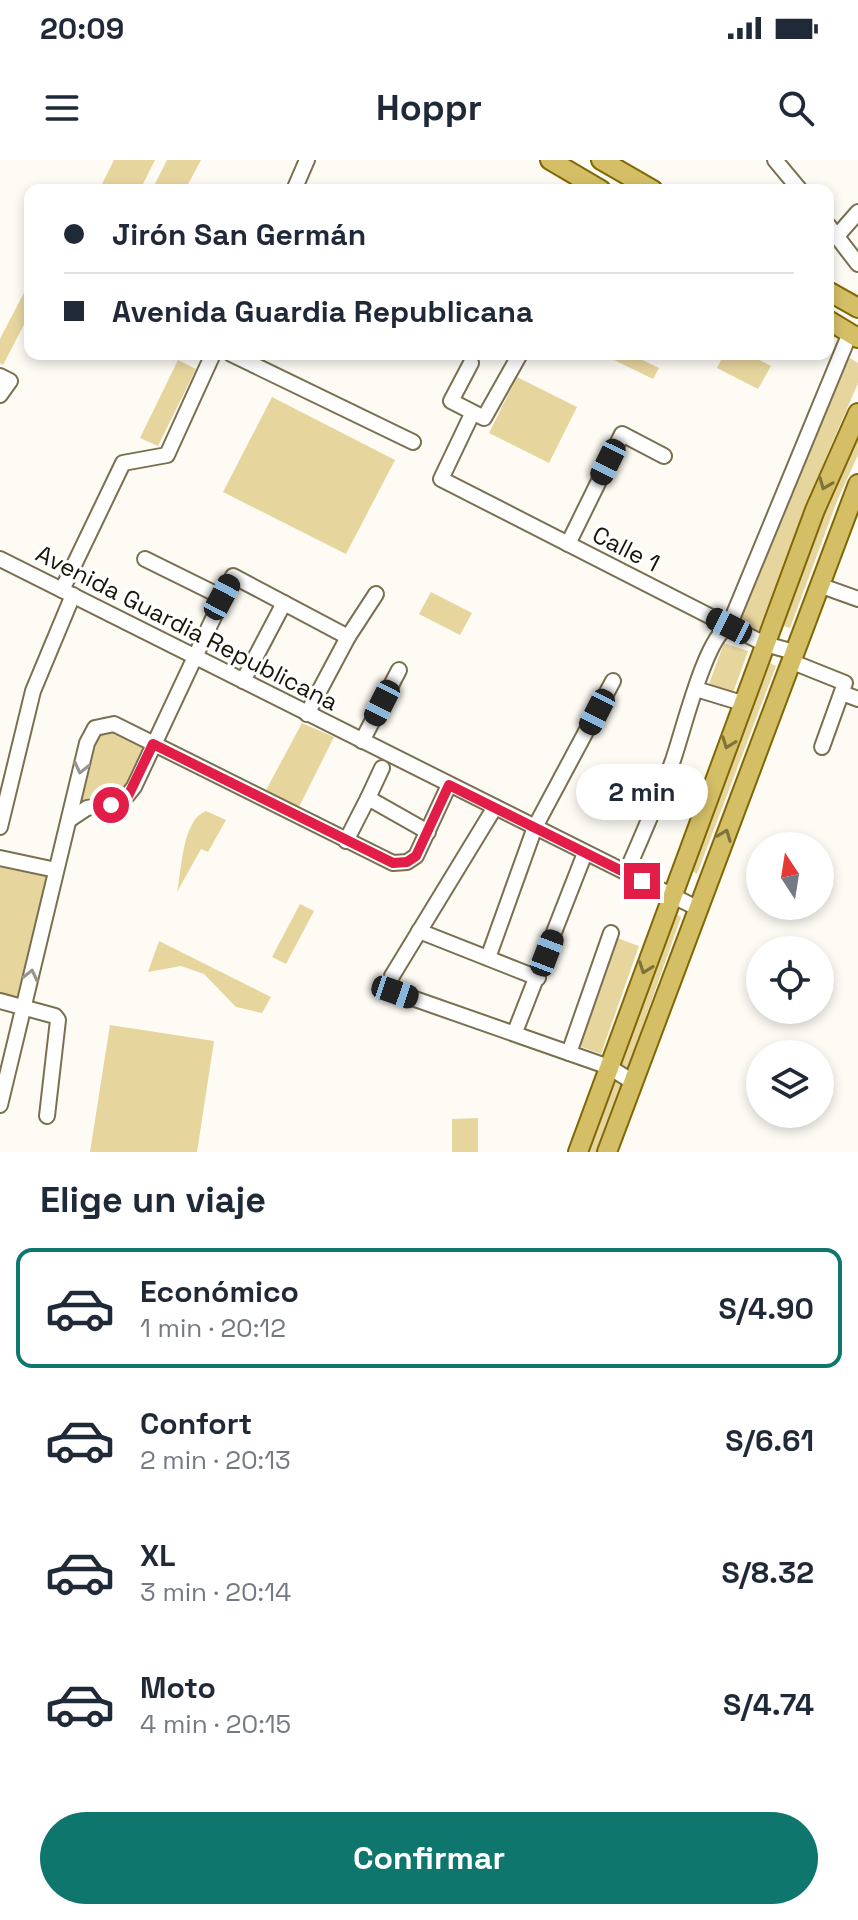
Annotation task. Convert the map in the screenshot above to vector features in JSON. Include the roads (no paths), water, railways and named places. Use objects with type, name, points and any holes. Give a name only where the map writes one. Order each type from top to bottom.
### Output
[{"type":"main road","points":[[550,160],[591,184]]},
{"type":"main road","points":[[601,160],[643,184]]},
{"type":"main road","points":[[834,294],[858,308]]},
{"type":"main road","points":[[834,323],[854,335]]},
{"type":"main road","points":[[578,1152],[826,480],[858,413]]},
{"type":"main road","points":[[607,1152],[819,585],[852,517],[858,484]]},
{"type":"street","points":[[297,184],[307,160]]},
{"type":"street","points":[[775,160],[795,184]]},
{"type":"street","points":[[834,229],[858,212]]},
{"type":"street","points":[[834,233],[858,264]]},
{"type":"street","points":[[626,873],[671,765],[696,689],[720,633],[729,626],[854,335]]},
{"type":"street","points":[[0,827],[33,691],[68,593],[123,463],[167,455],[210,360]]},
{"type":"street","points":[[243,360],[413,442]]},
{"type":"street","points":[[471,363],[451,401],[472,414],[486,416],[517,360]]},
{"type":"street","points":[[0,376],[10,381],[0,395]]},
{"type":"street","name":"Calle 1","points":[[472,414],[441,479],[845,683],[842,693]]},
{"type":"street","points":[[568,544],[622,434],[664,456]]},
{"type":"street","name":"Avenida Guardia Republicana","points":[[0,559],[697,908]]},
{"type":"street","points":[[145,559],[222,597]]},
{"type":"street","points":[[69,820],[87,808],[122,802],[134,787],[233,576],[348,637]]},
{"type":"street","points":[[819,585],[858,599]]},
{"type":"street","points":[[307,714],[348,637],[376,594]]},
{"type":"street","points":[[243,681],[284,603]]},
{"type":"street","points":[[362,741],[399,670]]},
{"type":"street","points":[[488,958],[535,827],[613,681]]},
{"type":"street","points":[[696,689],[742,703]]},
{"type":"street","points":[[822,747],[842,693],[858,699]]},
{"type":"street","points":[[0,1105],[87,743],[95,728],[114,724],[383,860],[407,862],[416,856],[449,785]]},
{"type":"street","points":[[346,841],[382,768]]},
{"type":"street","points":[[368,798],[428,832]]},
{"type":"street","points":[[495,807],[392,976],[390,985],[395,992],[609,1067],[633,1082]]},
{"type":"street","points":[[515,1032],[585,853]]},
{"type":"street","points":[[0,858],[56,870]]},
{"type":"street","points":[[419,931],[538,978]]},
{"type":"street","points":[[569,1053],[611,933]]},
{"type":"street","points":[[0,1001],[55,1016],[59,1024],[47,1116]]}]
